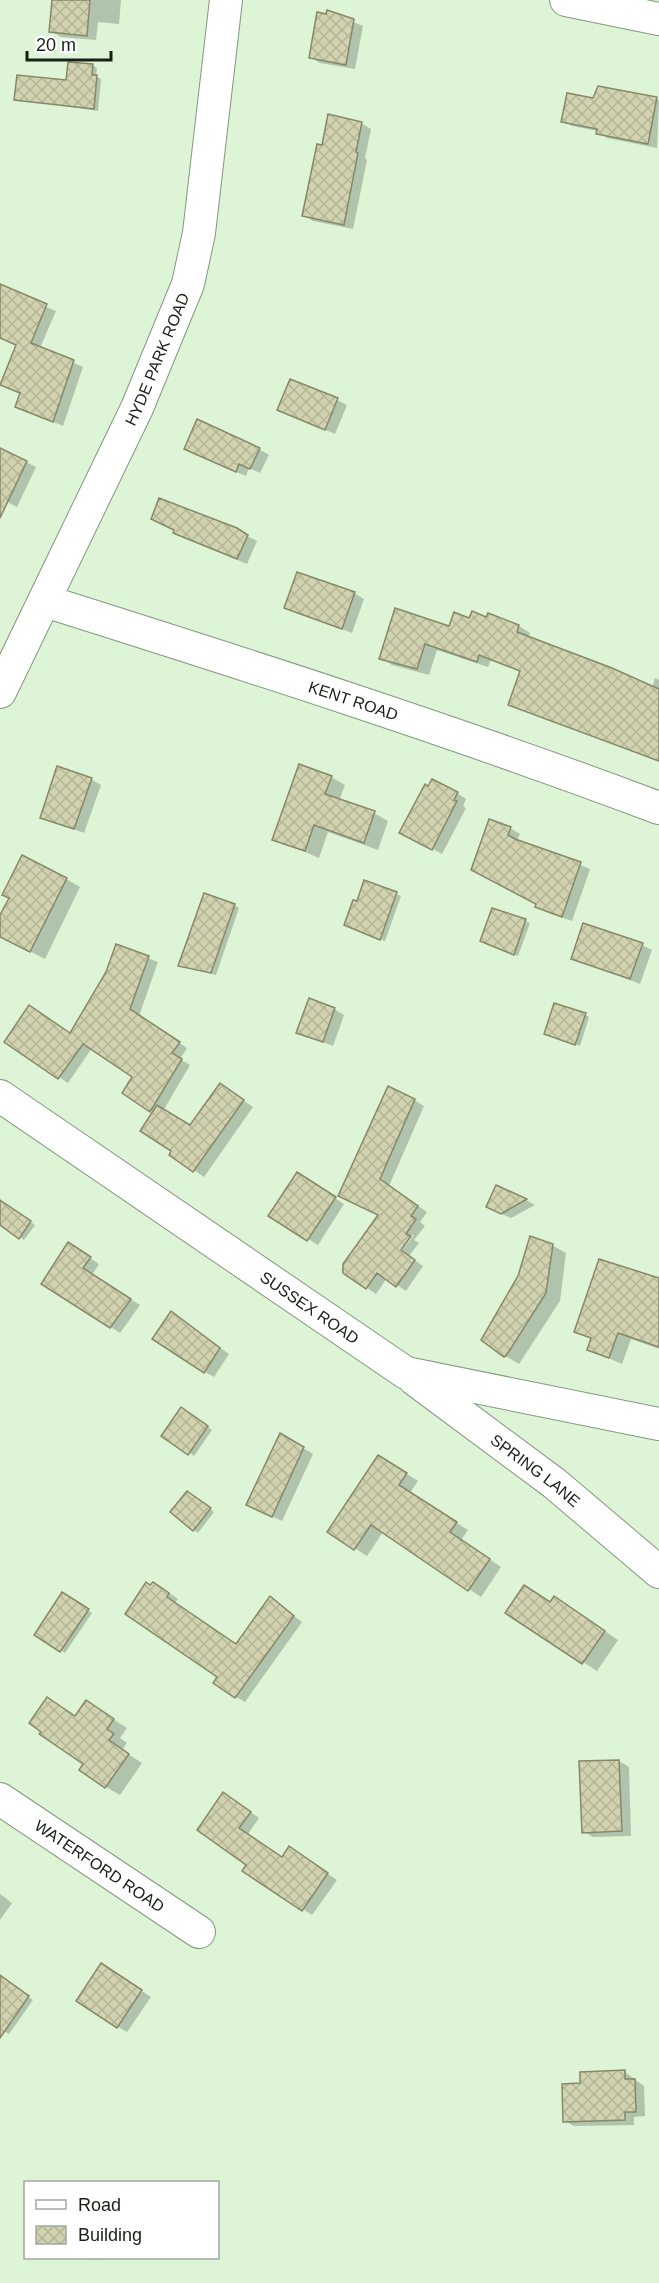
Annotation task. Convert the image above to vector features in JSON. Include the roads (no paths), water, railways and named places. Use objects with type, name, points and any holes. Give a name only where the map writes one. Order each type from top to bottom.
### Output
[{"type":"street","name":"HYDE PARK ROAD","points":[[0,692],[137,408],[188,284],[199,232],[226,0]]},
{"type":"street","points":[[566,0],[659,19]]},
{"type":"street","name":"KENT ROAD","points":[[45,601],[327,690],[530,759],[659,808]]},
{"type":"street","name":"SUSSEX ROAD","points":[[0,1096],[406,1373],[659,1424]]},
{"type":"street","name":"SPRING LANE","points":[[406,1373],[554,1483],[659,1572]]},
{"type":"street","name":"WATERFORD ROAD","points":[[0,1799],[199,1932]]}]
